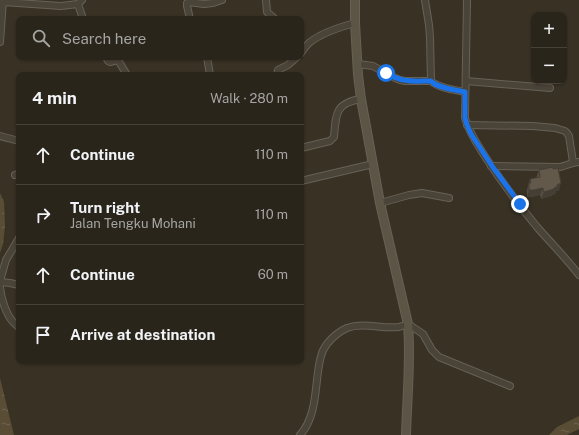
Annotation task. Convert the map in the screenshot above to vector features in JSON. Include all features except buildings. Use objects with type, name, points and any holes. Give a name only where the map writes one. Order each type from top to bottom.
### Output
[{"type":"street","points":[[189,16],[186,6],[189,2],[204,4],[222,0]]},
{"type":"street","points":[[266,0],[267,12],[272,16]]},
{"type":"street","points":[[355,0],[355,23],[361,99],[380,203],[408,324],[409,361],[406,435]]},
{"type":"street","points":[[425,0],[430,38],[431,81]]},
{"type":"street","points":[[467,0],[465,92],[465,118],[467,125],[473,138],[492,166],[536,226],[578,273]]},
{"type":"street","points":[[0,42],[3,1],[60,6],[80,2],[82,16]]},
{"type":"street","points":[[304,49],[308,44],[318,37],[355,23]]},
{"type":"street","points":[[108,60],[110,62],[118,60],[125,72]]},
{"type":"street","points":[[208,60],[210,72]]},
{"type":"street","points":[[278,72],[278,70],[288,65],[292,60]]},
{"type":"street","points":[[358,64],[367,64],[376,67],[400,80],[431,81],[439,86],[465,92]]},
{"type":"street","points":[[466,80],[550,88]]},
{"type":"street","points":[[304,147],[330,141],[334,137],[336,116],[339,109],[347,102],[361,99]]},
{"type":"street","points":[[467,125],[533,126],[555,128],[565,131],[569,136],[576,162],[560,167],[492,166]]},
{"type":"street","points":[[0,136],[16,140]]},
{"type":"street","points":[[304,180],[373,164]]},
{"type":"street","points":[[380,203],[422,192],[449,198]]},
{"type":"street","points":[[16,243],[6,260],[0,282],[16,284]]},
{"type":"street","points":[[0,287],[4,305],[10,318],[16,325]]},
{"type":"street","points":[[408,324],[423,334],[432,350],[439,357],[510,386]]},
{"type":"street","points":[[300,435],[310,418],[315,398],[321,356],[324,348],[336,335],[347,328],[354,326],[399,327],[408,324]]},
{"type":"water","points":[[0,193],[4,202],[5,226],[3,244],[0,253]]},
{"type":"water","points":[[0,378],[14,435],[0,435]]},
{"type":"water","points":[[579,416],[579,429],[567,435],[549,435],[557,427]]},
{"type":"route","points":[[386,73],[400,80],[431,81],[439,86],[465,92],[465,118],[471,134],[520,204]]}]
